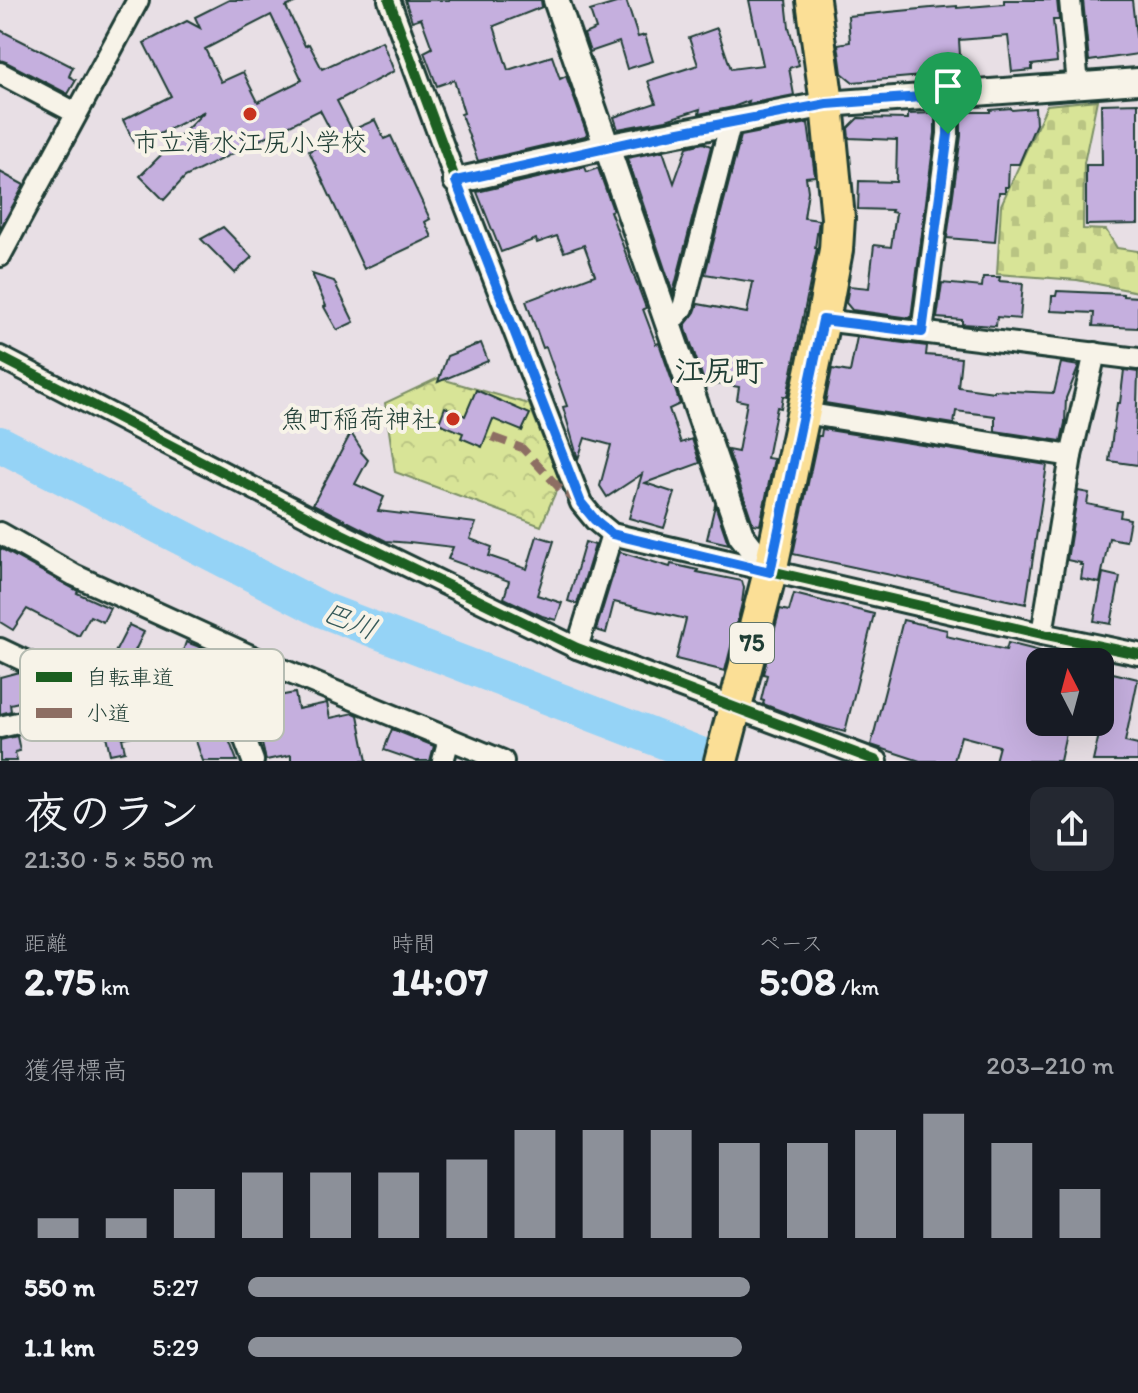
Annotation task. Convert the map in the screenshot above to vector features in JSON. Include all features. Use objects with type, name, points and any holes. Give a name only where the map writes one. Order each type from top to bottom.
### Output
[{"type":"main road","name":"75","points":[[721,761],[770,572],[836,250],[838,218],[813,0]]},
{"type":"street","points":[[0,256],[138,0]]},
{"type":"street","points":[[389,0],[581,503],[595,520],[612,534],[1138,654]]},
{"type":"street","points":[[556,0],[741,535],[770,572]]},
{"type":"street","points":[[1070,0],[1078,85]]},
{"type":"street","points":[[0,73],[76,113]]},
{"type":"street","points":[[456,181],[731,121],[827,104],[1138,81]]},
{"type":"street","points":[[922,332],[948,134],[948,95]]},
{"type":"street","points":[[668,325],[683,308],[731,121]]},
{"type":"street","points":[[823,320],[1138,359]]},
{"type":"street","points":[[1042,634],[1071,456],[1095,353]]},
{"type":"street","points":[[0,357],[342,534],[577,648],[736,711],[877,761]]},
{"type":"street","points":[[804,413],[1071,456]]},
{"type":"street","points":[[0,533],[74,575],[235,649]]},
{"type":"street","points":[[577,648],[612,534]]},
{"type":"street","points":[[0,649],[20,659]]},
{"type":"street","points":[[284,670],[503,761]]},
{"type":"street","points":[[0,727],[20,722]]},
{"type":"street","points":[[443,761],[449,739]]},
{"type":"street","points":[[246,741],[253,761]]},
{"type":"green space","points":[[1097,100],[1084,163],[1083,229],[1106,230],[1117,248],[1138,251],[1138,292],[1077,280],[997,274],[1001,205],[1047,105]]},
{"type":"green space","points":[[438,378],[529,404],[560,482],[541,526],[395,472],[385,403]]},
{"type":"building","points":[[229,0],[300,0],[286,7],[305,46],[309,44],[322,69],[382,41],[394,71],[337,101],[352,130],[375,120],[384,139],[391,136],[430,219],[425,222],[432,237],[364,269],[309,151],[335,139],[320,110],[185,177],[164,200],[140,176],[205,111],[136,146],[123,120],[171,96],[144,43],[187,21],[200,28],[195,17]],"holes":[[[271,15],[302,80],[258,102],[243,72],[221,82],[205,49]]]},
{"type":"building","points":[[405,0],[541,0],[542,7],[494,26],[508,70],[552,56],[560,79],[566,76],[587,134],[478,161],[461,114],[464,113],[454,80],[437,86],[424,52],[432,48],[421,18],[412,21]]},
{"type":"building","points":[[626,0],[638,37],[645,35],[653,61],[627,69],[619,42],[590,52],[584,34],[596,29],[590,11]]},
{"type":"building","points":[[749,0],[786,0],[799,65],[789,68],[794,95],[748,104],[749,101],[699,114],[700,109],[666,120],[618,129],[614,117],[656,103],[648,81],[698,65],[689,38],[717,28],[731,69],[763,65]]},
{"type":"building","points":[[1004,0],[1057,0],[1059,20],[1053,20],[1057,62],[1032,65],[1032,70],[1012,72],[1008,36],[959,40],[960,55],[943,56],[945,74],[853,82],[842,73],[838,44],[850,42],[848,16],[1004,4]]},
{"type":"building","points":[[1083,0],[1132,0],[1138,54],[1089,61]]},
{"type":"building","points":[[0,30],[73,67],[69,76],[76,80],[68,94],[0,60]]},
{"type":"building","points":[[1138,103],[1138,224],[1086,225],[1086,165],[1102,165],[1101,104]]},
{"type":"building","points":[[1035,108],[1036,124],[1019,164],[1009,164],[1008,187],[1005,187],[1005,192],[999,192],[995,242],[947,238],[961,136],[961,112]]},
{"type":"building","points":[[935,113],[911,318],[852,310],[846,303],[849,286],[869,288],[874,245],[891,247],[896,213],[892,210],[858,209],[859,181],[896,182],[897,140],[849,138],[848,128],[858,118],[908,119],[908,114]]},
{"type":"building","points":[[808,123],[815,176],[806,177],[808,191],[804,218],[819,220],[817,248],[787,397],[783,396],[781,408],[777,407],[767,458],[774,459],[760,525],[753,524],[728,450],[738,452],[747,402],[737,400],[739,387],[721,384],[706,387],[686,324],[698,304],[747,313],[753,282],[705,274],[741,136]]},
{"type":"building","points":[[703,143],[711,146],[673,293],[627,158],[663,151],[674,183],[687,147]]},
{"type":"building","points":[[585,167],[587,172],[598,168],[613,210],[610,211],[646,308],[643,309],[656,344],[659,343],[680,404],[669,409],[681,443],[692,439],[700,463],[645,483],[675,493],[664,528],[629,518],[642,474],[607,497],[600,486],[611,445],[585,438],[578,459],[563,407],[567,406],[526,301],[595,275],[584,245],[564,252],[557,236],[537,243],[536,239],[501,252],[477,192]]},
{"type":"building","points":[[0,172],[24,185],[0,229]]},
{"type":"building","points":[[223,227],[252,257],[235,273],[201,239]]},
{"type":"building","points":[[312,274],[334,281],[354,322],[337,330],[324,307]]},
{"type":"building","points":[[983,277],[1000,277],[999,281],[1023,283],[1020,319],[997,317],[996,326],[962,324],[962,320],[937,318],[942,283],[982,287]]},
{"type":"building","points":[[1057,291],[1138,297],[1138,328],[1093,326],[1094,313],[1051,311],[1052,296],[1056,296]]},
{"type":"building","points":[[857,337],[927,346],[926,355],[961,358],[958,387],[994,392],[1054,393],[1061,363],[1079,366],[1066,398],[1061,441],[995,431],[995,416],[956,411],[954,424],[825,403],[832,369],[850,372]]},
{"type":"building","points":[[481,343],[488,361],[438,382],[447,356]]},
{"type":"building","points":[[1124,370],[1138,372],[1138,465],[1109,461]]},
{"type":"building","points":[[476,390],[530,414],[522,431],[493,419],[482,447],[461,438],[463,433],[439,423],[445,407],[465,416]]},
{"type":"building","points":[[822,429],[1047,465],[1026,604],[793,554]]},
{"type":"building","points":[[351,433],[368,460],[355,484],[384,497],[378,511],[476,523],[470,539],[492,547],[489,556],[527,569],[537,536],[554,541],[537,595],[562,603],[556,620],[504,598],[509,581],[448,559],[453,547],[386,541],[313,504]]},
{"type":"building","points":[[1078,491],[1089,493],[1087,504],[1121,511],[1120,517],[1130,519],[1126,541],[1109,538],[1100,583],[1081,579],[1083,565],[1067,560]]},
{"type":"building","points":[[715,505],[727,540],[729,544],[707,539]]},
{"type":"building","points":[[585,542],[595,545],[577,604],[568,601]]},
{"type":"building","points":[[0,548],[77,593],[110,608],[103,622],[90,616],[79,636],[27,609],[13,630],[0,622]]},
{"type":"building","points":[[620,552],[670,567],[671,564],[742,581],[742,603],[725,671],[676,659],[686,619],[614,602],[606,633],[596,630]]},
{"type":"building","points":[[1103,573],[1120,577],[1111,624],[1094,621]]},
{"type":"building","points":[[794,594],[874,614],[845,732],[763,704],[761,700],[767,675],[763,674],[780,609],[789,611]]},
{"type":"building","points":[[903,620],[947,630],[946,636],[1006,650],[1008,643],[1028,648],[1026,736],[1065,736],[1060,761],[995,761],[999,746],[961,736],[954,761],[920,761],[871,745]]},
{"type":"building","points":[[129,625],[144,632],[136,649],[117,649]]},
{"type":"building","points":[[186,642],[204,649],[184,649]]},
{"type":"building","points":[[20,673],[20,702],[10,704],[11,711],[0,714],[0,677]]},
{"type":"building","points":[[1114,673],[1138,679],[1125,742],[1138,745],[1138,761],[1093,761],[1099,736],[1114,736]]},
{"type":"building","points":[[295,693],[298,709],[327,703],[330,718],[354,713],[358,715],[367,761],[291,761],[291,755],[266,760],[261,741],[284,741],[284,695]]},
{"type":"building","points":[[392,729],[434,746],[430,761],[416,761],[384,750]]},
{"type":"building","points":[[17,736],[20,751],[15,752],[17,761],[0,761],[0,740]]},
{"type":"building","points":[[107,741],[123,741],[125,751],[110,754]]},
{"type":"building","points":[[196,741],[229,741],[237,761],[203,761]]},
{"type":"waterway","name":"巴川","points":[[0,444],[323,610],[716,761]]},
{"type":"marked path","points":[[492,437],[522,448],[563,492],[580,502]]},
{"type":"cycle path","points":[[389,0],[581,503],[595,520],[612,534],[1138,654]]},
{"type":"cycle path","points":[[0,357],[342,534],[577,648],[877,761]]},
{"type":"place","name":"市立清水江尻小学校","points":[[250,114]]},
{"type":"place","name":"魚町稲荷神社","points":[[453,419]]},
{"type":"district","name":"江尻町","points":[[719,371]]},
{"type":"route","points":[[948,95],[948,134],[922,332],[823,320],[770,572],[612,534],[595,520],[581,503],[456,181],[731,121],[827,104],[948,95]]}]
